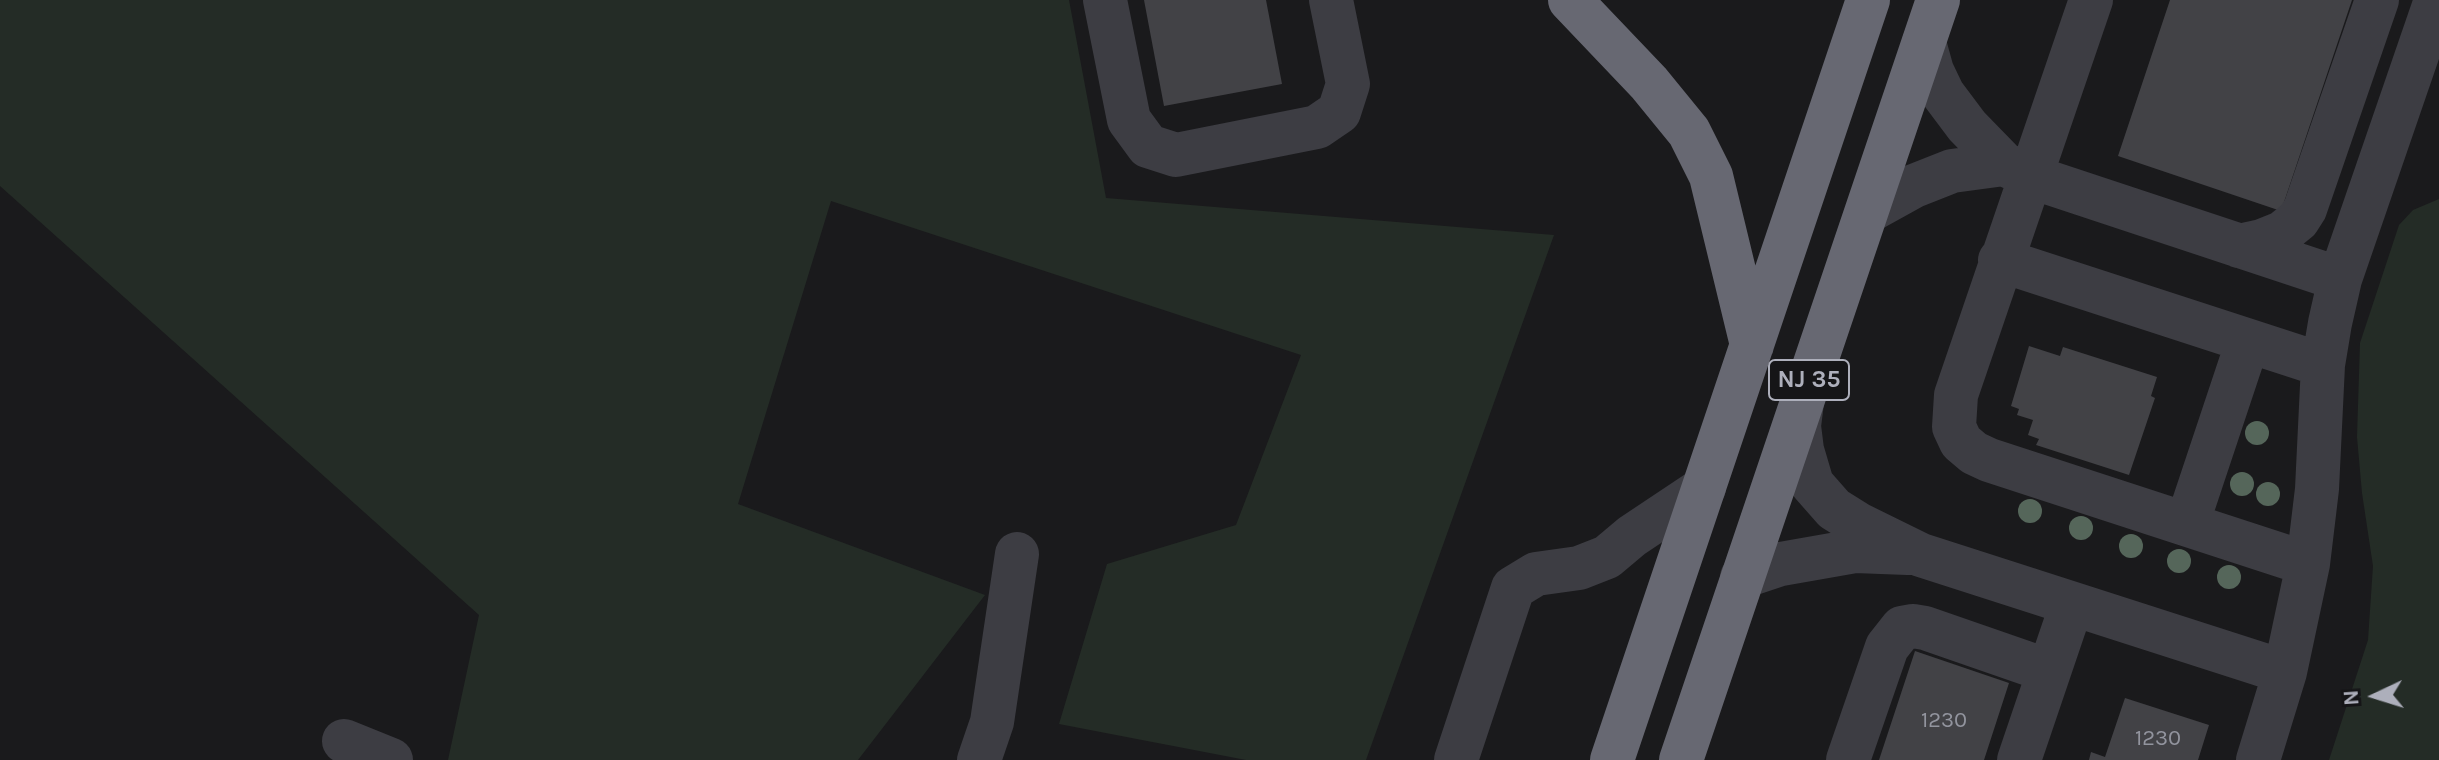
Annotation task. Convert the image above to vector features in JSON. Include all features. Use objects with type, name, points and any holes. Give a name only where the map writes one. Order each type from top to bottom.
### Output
[{"type":"highway","points":[[1570,0],[1649,83],[1689,132],[1711,176],[1752,345]]},
{"type":"highway","name":"NJ 35","points":[[1612,760],[1868,0]]},
{"type":"highway","name":"NJ 35","points":[[1681,760],[1938,0]]},
{"type":"street","points":[[1105,0],[1129,120],[1148,146],[1176,155],[1317,127],[1339,112],[1348,84],[1331,0]]},
{"type":"street","points":[[2091,0],[2016,170],[2000,260],[1956,395],[1954,427],[1961,442],[1989,460],[2308,564]]},
{"type":"street","points":[[2239,246],[2282,233],[2298,220],[2305,209],[2377,0]]},
{"type":"street","points":[[2258,760],[2285,672],[2308,564],[2317,489],[2323,365],[2340,279],[2436,0]]},
{"type":"street","points":[[1924,42],[1932,71],[1943,94],[1967,126],[2016,170]]},
{"type":"street","points":[[1867,212],[1914,186],[1952,171],[2016,170],[2340,279]]},
{"type":"street","points":[[2000,260],[2323,365]]},
{"type":"street","points":[[2173,520],[2234,337]]},
{"type":"street","points":[[1802,402],[1799,426],[1806,469],[1821,496],[1834,509],[1858,524],[1921,555],[2285,672]]},
{"type":"street","points":[[1456,760],[1513,588],[1536,574],[1579,568],[1607,557],[1632,536],[1704,488]]},
{"type":"street","points":[[1742,577],[1781,564],[1855,551],[1921,555]]},
{"type":"street","points":[[979,760],[992,722],[1017,554]]},
{"type":"street","points":[[2019,760],[2072,604]]},
{"type":"street","points":[[1848,760],[1887,647],[1902,628],[1925,628],[2049,671]]},
{"type":"street","points":[[344,741],[391,760]]},
{"type":"shaded area","points":[[0,0],[1069,0],[1106,198],[1554,235],[1366,760],[1246,760],[1059,724],[1107,564],[1236,525],[1301,355],[831,201],[738,504],[985,595],[858,760],[448,760],[479,615],[0,186]]},
{"type":"shaded area","points":[[2439,199],[2439,760],[2329,760],[2368,640],[2373,566],[2357,437],[2360,343],[2399,225],[2413,210]]},
{"type":"building","points":[[1144,0],[1266,0],[1282,84],[1164,106]]},
{"type":"building","points":[[2170,0],[2352,0],[2281,211],[2118,156]]},
{"type":"building","points":[[2029,346],[2060,356],[2063,347],[2157,377],[2151,396],[2155,398],[2129,475],[2036,445],[2039,439],[2028,435],[2033,420],[2017,415],[2019,409],[2011,406]]},
{"type":"building","points":[[1915,651],[2009,683],[1984,760],[1879,760]]},
{"type":"building","points":[[2125,698],[2209,725],[2198,760],[2089,760],[2091,752],[2105,757]]}]
